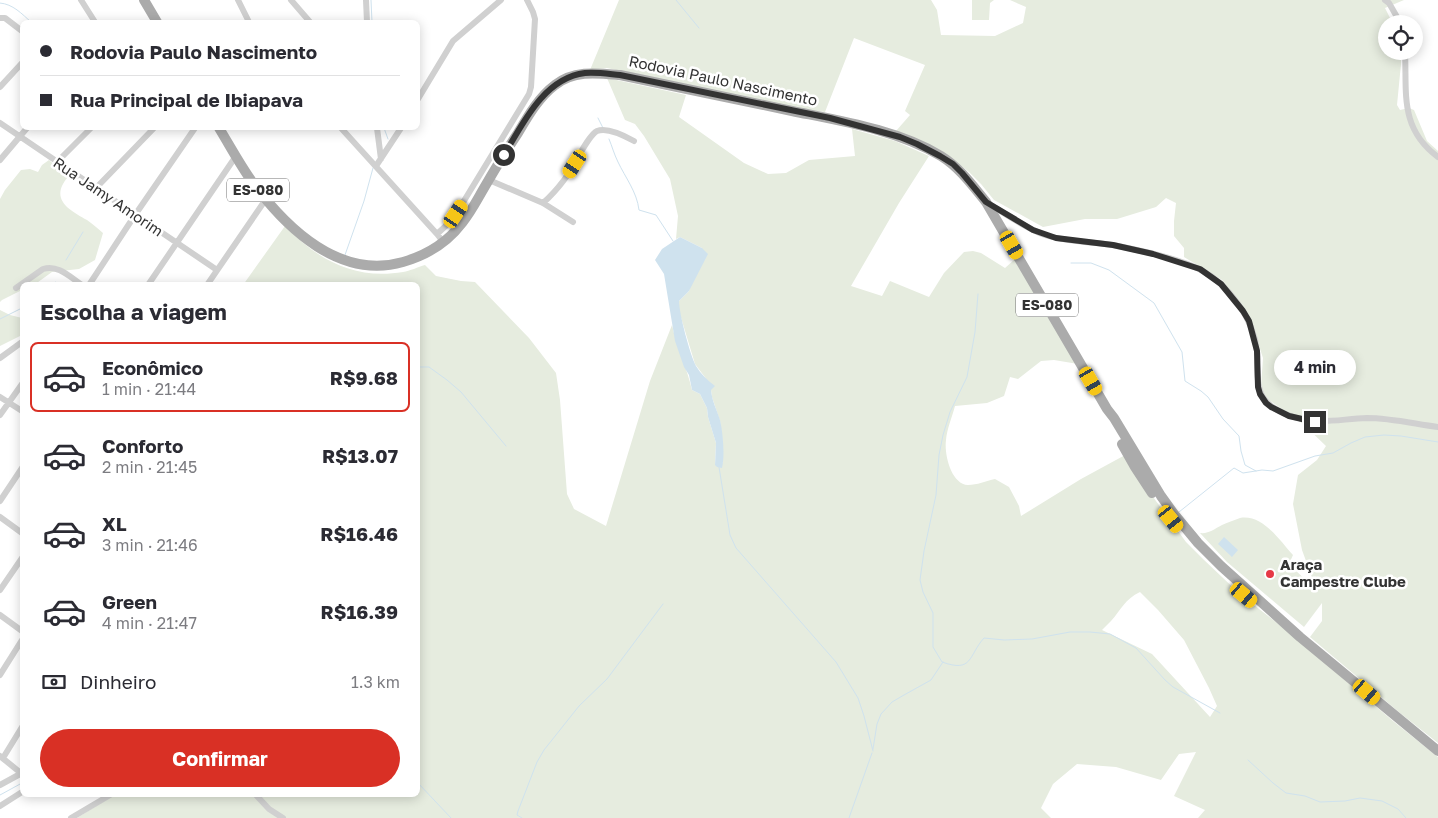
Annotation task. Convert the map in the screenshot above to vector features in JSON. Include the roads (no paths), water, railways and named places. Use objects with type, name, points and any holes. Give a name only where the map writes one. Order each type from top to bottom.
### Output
[{"type":"main road","points":[[144,0],[156,20]]},
{"type":"main road","name":"Rodovia Paulo Nascimento","points":[[220,130],[252,182],[266,200],[303,237],[328,254],[344,260],[375,265],[397,264],[419,256],[444,243],[463,223],[489,180],[500,152],[534,108],[551,88],[562,80],[584,73],[620,75],[819,116],[900,137],[917,144],[953,164],[986,202],[1107,409],[1114,427],[1135,467],[1158,502],[1177,526],[1230,583],[1256,605],[1278,618],[1438,751]]},
{"type":"street","points":[[81,0],[94,20]]},
{"type":"street","points":[[238,0],[248,20]]},
{"type":"street","points":[[291,0],[308,20]]},
{"type":"street","points":[[366,0],[367,20]]},
{"type":"street","points":[[420,96],[453,41],[501,0]]},
{"type":"street","points":[[437,234],[450,222],[500,152],[530,90],[535,19],[527,0]]},
{"type":"street","points":[[1385,0],[1390,3],[1396,15]]},
{"type":"street","points":[[3,18],[20,30]]},
{"type":"street","points":[[1406,60],[1408,114],[1420,140],[1438,157]]},
{"type":"street","points":[[0,87],[20,65]]},
{"type":"street","name":"Rua Jamy Amorim","points":[[0,123],[217,270]]},
{"type":"street","points":[[0,160],[25,130]]},
{"type":"street","points":[[57,162],[89,130]]},
{"type":"street","points":[[96,188],[152,130]]},
{"type":"street","points":[[91,282],[194,130]]},
{"type":"street","points":[[343,130],[444,243]]},
{"type":"street","points":[[377,130],[381,159]]},
{"type":"street","points":[[376,166],[400,130]]},
{"type":"street","points":[[543,203],[565,179],[586,143],[595,132],[601,130],[615,132],[634,141]]},
{"type":"street","points":[[150,282],[236,156]]},
{"type":"street","points":[[489,180],[543,203],[573,222]]},
{"type":"street","points":[[209,282],[266,200]]},
{"type":"street","points":[[986,202],[1045,235],[1067,240],[1113,245],[1153,254],[1188,264],[1209,274],[1221,284],[1249,321],[1257,351],[1257,377],[1260,394],[1266,403],[1289,416],[1315,422],[1367,418],[1438,427]]},
{"type":"street","points":[[25,282],[44,269],[53,268],[62,271],[78,282]]},
{"type":"street","points":[[16,288],[20,285]]},
{"type":"street","points":[[0,358],[20,343]]},
{"type":"street","points":[[0,415],[20,387]]},
{"type":"street","points":[[0,397],[20,410]]},
{"type":"street","points":[[0,501],[20,471]]},
{"type":"street","points":[[0,517],[20,532]]},
{"type":"street","points":[[0,590],[20,564]]},
{"type":"street","points":[[0,616],[20,630]]},
{"type":"street","points":[[0,675],[20,643]]},
{"type":"street","points":[[20,730],[1,757],[20,771]]},
{"type":"street","points":[[0,785],[20,774]]},
{"type":"street","points":[[0,806],[20,793]]},
{"type":"street","points":[[71,818],[107,797]]},
{"type":"street","points":[[258,797],[269,809],[283,818]]},
{"type":"water","points":[[680,237],[702,248],[708,254],[689,291],[679,301],[679,307],[688,344],[696,366],[715,386],[711,390],[722,431],[722,468],[715,465],[716,443],[707,408],[700,394],[692,390],[689,375],[684,367],[675,341],[664,274],[655,260],[662,249]]},
{"type":"water","points":[[1224,537],[1238,550],[1232,557],[1218,544]]},
{"type":"waterway","points":[[371,0],[372,20]]},
{"type":"waterway","points":[[676,0],[699,28]]},
{"type":"waterway","points":[[0,3],[13,7],[29,20]]},
{"type":"waterway","points":[[598,118],[603,128]]},
{"type":"waterway","points":[[385,130],[388,139]]},
{"type":"waterway","points":[[609,139],[633,191],[639,210],[656,215],[673,241]]},
{"type":"waterway","points":[[345,255],[364,201],[373,168]]},
{"type":"waterway","points":[[66,260],[83,232]]},
{"type":"waterway","points":[[1071,263],[1091,263],[1109,270],[1154,303],[1182,352],[1185,381],[1208,397],[1223,419],[1239,436],[1245,465],[1256,471]]},
{"type":"waterway","points":[[978,294],[975,332],[967,377],[950,412],[943,435],[939,455],[936,495],[920,580],[923,592],[933,613],[933,647],[942,662],[959,665],[969,661],[984,638],[1004,640],[1032,639],[1070,632],[1110,634],[1136,648],[1173,687],[1220,713]]},
{"type":"waterway","points":[[0,319],[20,309]]},
{"type":"waterway","points":[[420,367],[429,367],[461,392],[506,446]]},
{"type":"waterway","points":[[1179,512],[1234,468],[1243,473],[1262,470],[1273,471],[1315,456],[1333,453],[1365,437],[1401,436],[1438,442]]},
{"type":"waterway","points":[[719,467],[730,535],[736,548],[836,662],[858,698],[873,751]]},
{"type":"waterway","points":[[522,818],[517,815],[518,811],[537,762],[544,750],[579,706],[607,679],[663,604]]},
{"type":"waterway","points":[[873,749],[877,724],[881,714],[892,702],[931,680],[943,662]]},
{"type":"waterway","points":[[849,818],[872,753]]},
{"type":"waterway","points":[[1248,760],[1286,793],[1305,796],[1320,802],[1360,798],[1382,801],[1398,809],[1406,818]]},
{"type":"waterway","points":[[0,795],[20,784]]},
{"type":"waterway","points":[[420,785],[451,818]]},
{"type":"place","name":"Araça Campestre Clube","points":[[1270,574]]}]
